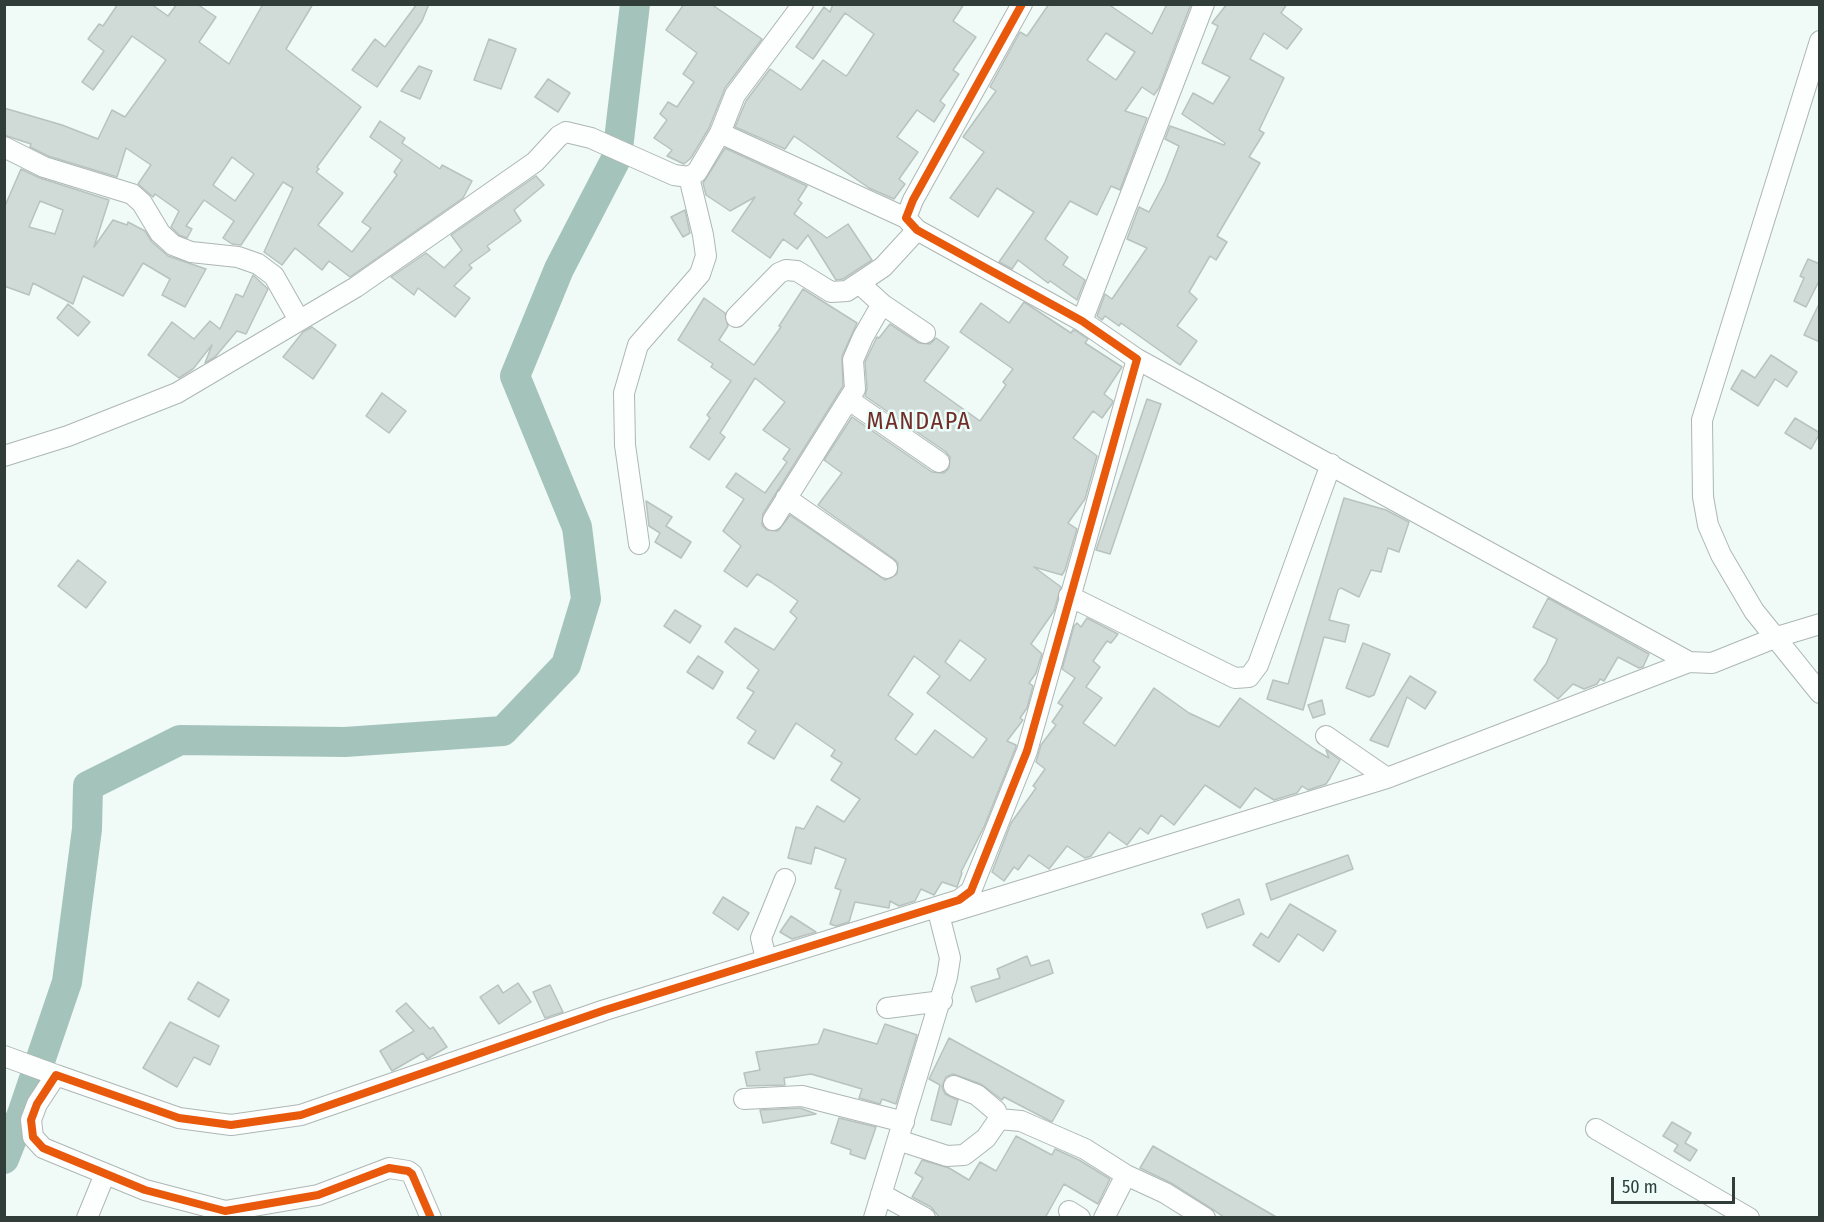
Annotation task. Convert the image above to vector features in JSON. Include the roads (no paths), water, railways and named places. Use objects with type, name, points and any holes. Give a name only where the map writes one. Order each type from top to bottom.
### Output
[{"type":"street","points":[[4,456],[68,436],[177,393],[356,287],[535,162],[559,136],[573,133],[591,138],[674,175],[688,177],[697,172],[720,133],[735,95],[803,4]]},
{"type":"street","points":[[736,317],[782,271],[792,269],[837,293],[860,284],[883,267],[911,224],[913,200],[1022,4]]},
{"type":"street","points":[[1082,321],[1204,4]]},
{"type":"street","points":[[1820,41],[1702,420],[1703,497],[1708,525],[1720,555],[1754,611],[1820,693]]},
{"type":"street","points":[[720,133],[911,224],[1082,321],[1137,359],[1689,662]]},
{"type":"street","points":[[4,147],[44,167],[132,194],[142,203],[160,233],[174,245],[191,252],[238,257],[258,264],[274,276],[299,320]]},
{"type":"street","points":[[639,544],[625,445],[624,393],[638,345],[700,273],[705,256],[704,235],[688,177]]},
{"type":"street","points":[[860,284],[882,304],[924,333]]},
{"type":"street","points":[[773,520],[849,400],[855,388],[853,360],[862,337],[882,304]]},
{"type":"street","points":[[940,915],[971,891],[1027,751],[1069,596],[1129,396],[1137,359]]},
{"type":"street","points":[[849,400],[939,462]]},
{"type":"street","points":[[1069,596],[1235,678],[1249,677],[1258,665],[1331,464]]},
{"type":"street","points":[[786,498],[887,568]]},
{"type":"street","points":[[10,1058],[179,1118],[231,1125],[301,1115],[605,1010],[766,959],[940,915],[1387,778],[1689,662],[1712,663],[1788,652],[1820,624]]},
{"type":"street","points":[[1326,736],[1387,778]]},
{"type":"street","points":[[766,959],[761,938],[786,879]]},
{"type":"street","points":[[874,1218],[942,1001],[950,958],[940,915]]},
{"type":"street","points":[[888,1008],[942,1001]]},
{"type":"street","points":[[52,1073],[31,1120],[33,1137],[43,1148],[145,1190],[225,1211],[318,1196],[379,1170],[408,1171],[416,1179],[431,1218]]},
{"type":"street","points":[[954,1086],[977,1095],[992,1107],[999,1119]]},
{"type":"street","points":[[744,1099],[802,1096],[901,1131],[947,1156],[964,1155],[979,1144],[999,1119]]},
{"type":"street","points":[[999,1119],[1015,1120],[1045,1130],[1085,1149],[1126,1176],[1165,1193],[1205,1218]]},
{"type":"street","points":[[1596,1129],[1749,1218]]},
{"type":"street","points":[[87,1218],[105,1174]]},
{"type":"street","points":[[1104,1218],[1126,1176]]},
{"type":"street","points":[[881,1194],[925,1218]]},
{"type":"waterway","points":[[4,1159],[22,1114],[67,982],[87,829],[88,786],[180,740],[345,742],[503,731],[566,665],[586,599],[577,527],[515,376],[559,269],[617,157],[635,4]]},
{"type":"district","name":"MANDAPA","points":[[919,422]]}]
